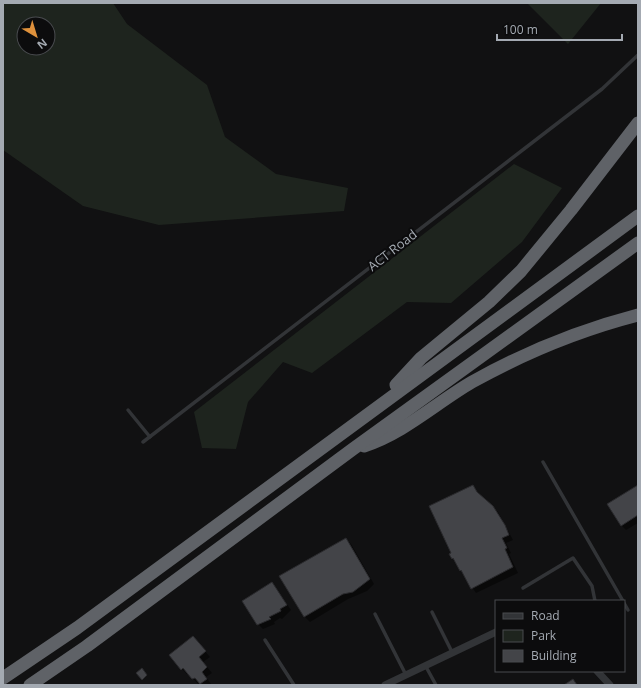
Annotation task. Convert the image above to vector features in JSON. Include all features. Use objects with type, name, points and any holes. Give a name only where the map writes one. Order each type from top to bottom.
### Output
[{"type":"highway","points":[[374,409],[421,358],[489,302],[521,271],[571,210],[638,123]]},
{"type":"highway","points":[[3,678],[83,623],[638,216]]},
{"type":"highway","points":[[30,685],[87,646],[353,449],[638,243]]},
{"type":"highway","points":[[353,449],[383,440],[472,383],[517,359],[564,339],[638,315]]},
{"type":"street","points":[[385,685],[495,632]]},
{"type":"street","points":[[598,672],[610,685]]},
{"type":"lane","name":"ACT Road","points":[[143,442],[602,89],[638,55]]},
{"type":"lane","points":[[128,410],[150,437]]},
{"type":"lane","points":[[543,462],[622,600]]},
{"type":"lane","points":[[523,588],[573,558],[592,586],[595,600]]},
{"type":"lane","points":[[625,605],[628,610]]},
{"type":"lane","points":[[432,612],[452,652]]},
{"type":"lane","points":[[375,614],[406,675]]},
{"type":"lane","points":[[265,640],[294,685]]},
{"type":"lane","points":[[425,665],[436,685]]},
{"type":"green space","points":[[3,3],[113,3],[127,24],[207,85],[225,137],[276,174],[348,188],[344,211],[159,225],[83,206],[3,150]]},
{"type":"green space","points":[[527,3],[601,3],[568,44]]},
{"type":"green space","points":[[514,164],[562,188],[522,242],[451,303],[407,302],[312,373],[283,362],[248,402],[236,449],[202,448],[194,412]]},
{"type":"building","points":[[473,485],[477,492],[493,506],[505,525],[509,535],[502,538],[513,567],[471,589],[461,570],[460,571],[449,554],[451,553],[429,506]]},
{"type":"building","points":[[638,485],[638,515],[621,526],[607,504]]},
{"type":"building","points":[[346,538],[370,579],[353,592],[343,594],[304,617],[279,576]]},
{"type":"building","points":[[272,582],[287,605],[280,609],[281,611],[269,617],[271,619],[257,625],[242,601]]},
{"type":"building","points":[[193,636],[206,651],[199,657],[207,667],[202,672],[207,679],[200,684],[195,678],[192,679],[183,668],[181,670],[169,655]]},
{"type":"building","points":[[142,668],[147,675],[142,680],[136,673]]},
{"type":"building","points":[[573,679],[577,685],[564,685]]}]
